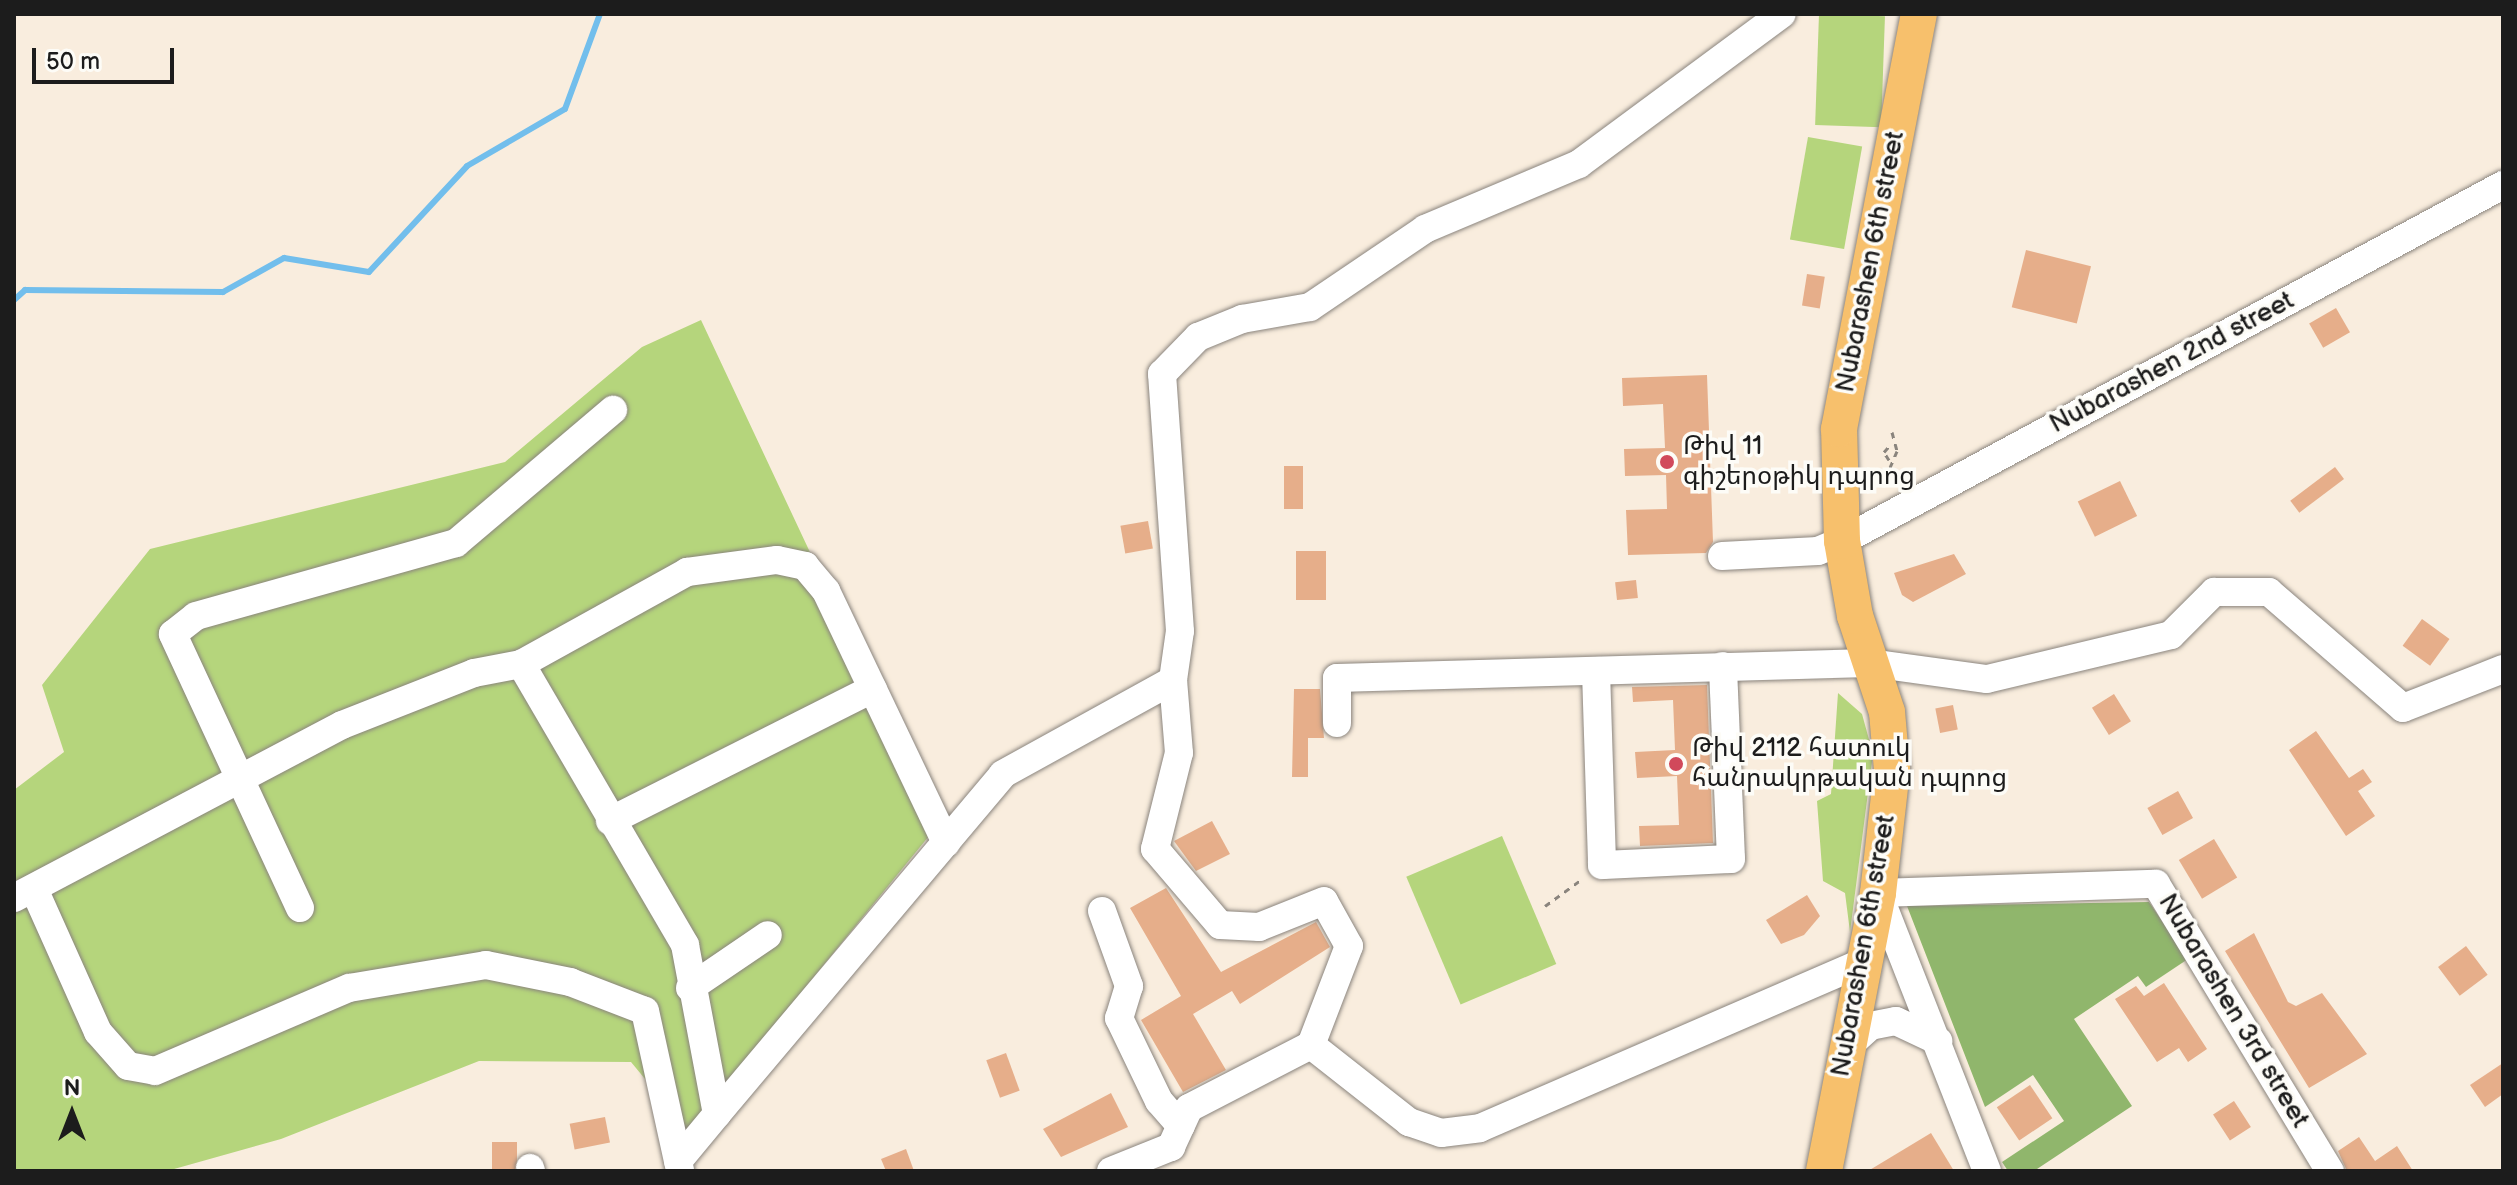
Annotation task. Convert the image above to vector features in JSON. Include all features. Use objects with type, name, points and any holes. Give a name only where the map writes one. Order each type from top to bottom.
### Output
[{"type":"main road","name":"Nubarashen 6th street","points":[[1824,1171],[1861,963],[1878,893],[1892,770],[1887,712],[1870,663],[1842,541],[1839,429],[1919,14]]},
{"type":"street","points":[[1111,1171],[1171,1147],[1189,1108],[1311,1045],[1349,946],[1324,901],[1259,927],[1220,925],[1155,849],[1179,753],[1173,680],[1180,631],[1162,374],[1198,337],[1242,319],[1310,307],[1425,229],[1579,164],[1782,14]]},
{"type":"street","name":"Nubarashen 2nd street","points":[[1722,556],[1818,551],[1842,541],[2503,185]]},
{"type":"street","points":[[300,908],[173,634],[196,616],[456,543],[613,410]]},
{"type":"street","points":[[679,1166],[645,1011],[570,982],[486,965],[349,988],[155,1071],[128,1066],[98,1032],[24,894],[244,782],[342,725],[474,673],[521,664],[687,572],[777,560],[805,566],[826,591],[946,843]]},
{"type":"street","points":[[1337,723],[1337,678],[1870,663],[1987,679],[2171,635],[2214,592],[2269,592],[2403,708],[2503,669]]},
{"type":"street","points":[[521,664],[685,945],[690,988],[717,1114]]},
{"type":"street","points":[[1596,671],[1602,865],[1731,859],[1723,666]]},
{"type":"street","points":[[679,1166],[717,1114],[1003,774],[1173,680]]},
{"type":"street","points":[[610,821],[873,689]]},
{"type":"street","name":"Nubarashen 3rd street","points":[[1878,893],[2156,884],[2330,1171]]},
{"type":"street","points":[[1878,893],[1938,1041],[1985,1170]]},
{"type":"street","points":[[1102,911],[1129,986],[1119,1018],[1159,1101],[1181,1126]]},
{"type":"street","points":[[690,988],[768,935]]},
{"type":"street","points":[[1311,1045],[1409,1122],[1441,1133],[1480,1128],[1861,963]]},
{"type":"street","points":[[1847,1047],[1870,1026],[1896,1021],[1938,1041]]},
{"type":"path","points":[[1889,460],[1884,452],[1891,443],[1892,432]]},
{"type":"path","points":[[1891,443],[1897,451],[1889,460],[1887,475],[1899,481]]},
{"type":"path","points":[[1545,906],[1602,865]]},
{"type":"green space","points":[[1819,14],[1885,16],[1881,127],[1815,125]]},
{"type":"green space","points":[[1808,137],[1862,147],[1844,249],[1790,239]]},
{"type":"green space","points":[[701,320],[938,825],[688,1131],[631,1062],[479,1061],[281,1139],[167,1171],[14,1171],[14,790],[64,752],[42,685],[150,549],[505,462],[642,347]]},
{"type":"green space","points":[[1838,693],[1862,714],[1873,754],[1850,932],[1845,893],[1823,881],[1817,801],[1831,794]]},
{"type":"green space","points":[[1502,836],[1556,964],[1461,1005],[1406,877]]},
{"type":"green space","points":[[2149,902],[2188,959],[2146,987],[2138,976],[2074,1019],[2132,1106],[2034,1171],[2008,1171],[2002,1162],[2064,1121],[2033,1075],[1985,1107],[1907,906]]},
{"type":"building","points":[[2026,250],[2091,266],[2077,323],[2012,307]]},
{"type":"building","points":[[1807,274],[1825,277],[1820,308],[1802,306]]},
{"type":"building","points":[[2336,308],[2350,332],[2323,348],[2309,324]]},
{"type":"building","name":"Թիվ 11 գիշերօթիկ դպրոց","points":[[1707,375],[1713,542],[1706,553],[1628,555],[1626,510],[1667,509],[1666,475],[1625,476],[1624,449],[1665,448],[1663,404],[1623,406],[1622,378]]},
{"type":"building","points":[[1284,466],[1303,466],[1303,509],[1284,509]]},
{"type":"building","points":[[2335,467],[2344,479],[2299,513],[2290,501]]},
{"type":"building","points":[[2120,481],[2137,516],[2095,537],[2078,502]]},
{"type":"building","points":[[1148,521],[1153,549],[1125,553],[1120,526]]},
{"type":"building","points":[[1296,551],[1326,551],[1326,600],[1296,600]]},
{"type":"building","points":[[1954,554],[1966,574],[1913,602],[1902,595],[1894,573]]},
{"type":"building","points":[[1636,580],[1638,598],[1617,600],[1615,582]]},
{"type":"building","points":[[2422,619],[2450,639],[2430,666],[2403,646]]},
{"type":"building","name":"Թիվ 2112 հատուկ հանրակրթական դպրոց","points":[[1707,685],[1713,843],[1640,846],[1639,826],[1679,825],[1677,776],[1637,778],[1635,752],[1675,750],[1673,700],[1633,702],[1632,687]]},
{"type":"building","points":[[1294,689],[1320,689],[1324,738],[1308,738],[1308,777],[1292,777]]},
{"type":"building","points":[[2114,694],[2131,721],[2109,735],[2092,708]]},
{"type":"building","points":[[1953,705],[1958,730],[1940,733],[1935,708]]},
{"type":"building","points":[[2316,731],[2349,778],[2363,769],[2372,782],[2358,791],[2375,816],[2346,836],[2289,750]]},
{"type":"building","points":[[2178,791],[2193,818],[2162,835],[2147,808]]},
{"type":"building","points":[[1212,821],[1230,854],[1196,871],[1174,841]]},
{"type":"building","points":[[2214,839],[2237,878],[2202,899],[2179,860]]},
{"type":"building","points":[[1166,888],[1221,972],[1316,922],[1330,947],[1240,1004],[1232,991],[1193,1014],[1226,1070],[1183,1092],[1141,1020],[1181,996],[1130,908]]},
{"type":"building","points":[[1807,895],[1820,916],[1804,935],[1781,944],[1766,920]]},
{"type":"building","points":[[2254,933],[2288,1002],[2296,1006],[2322,993],[2367,1054],[2309,1088],[2225,951]]},
{"type":"building","points":[[2466,946],[2488,975],[2460,996],[2438,967]]},
{"type":"building","points":[[2164,983],[2207,1049],[2188,1062],[2179,1048],[2157,1062],[2115,999],[2136,986],[2144,996]]},
{"type":"building","points":[[1006,1053],[1020,1091],[1000,1098],[986,1060]]},
{"type":"building","points":[[2503,1063],[2503,1094],[2485,1107],[2470,1085]]},
{"type":"building","points":[[2030,1085],[2052,1118],[2019,1141],[1997,1107]]},
{"type":"building","points":[[1111,1093],[1128,1127],[1061,1157],[1043,1129]]},
{"type":"building","points":[[2234,1101],[2251,1127],[2230,1141],[2213,1115]]},
{"type":"building","points":[[605,1117],[610,1143],[575,1149],[570,1124]]},
{"type":"building","points":[[1931,1133],[1954,1171],[1868,1171]]},
{"type":"building","points":[[2359,1137],[2375,1161],[2397,1146],[2413,1171],[2347,1171],[2338,1151]]},
{"type":"building","points":[[492,1142],[517,1142],[517,1171],[492,1171]]},
{"type":"building","points":[[906,1149],[914,1171],[886,1171],[881,1159]]},
{"type":"waterway","points":[[14,300],[25,290],[223,292],[284,258],[369,272],[467,166],[565,109],[600,14]]},
{"type":"place","name":"Թիվ 11 գիշերօթիկ դպրոց","points":[[1667,462]]},
{"type":"place","name":"Թիվ 2112 հատուկ հանրակրթական դպրոց","points":[[1676,764]]}]
